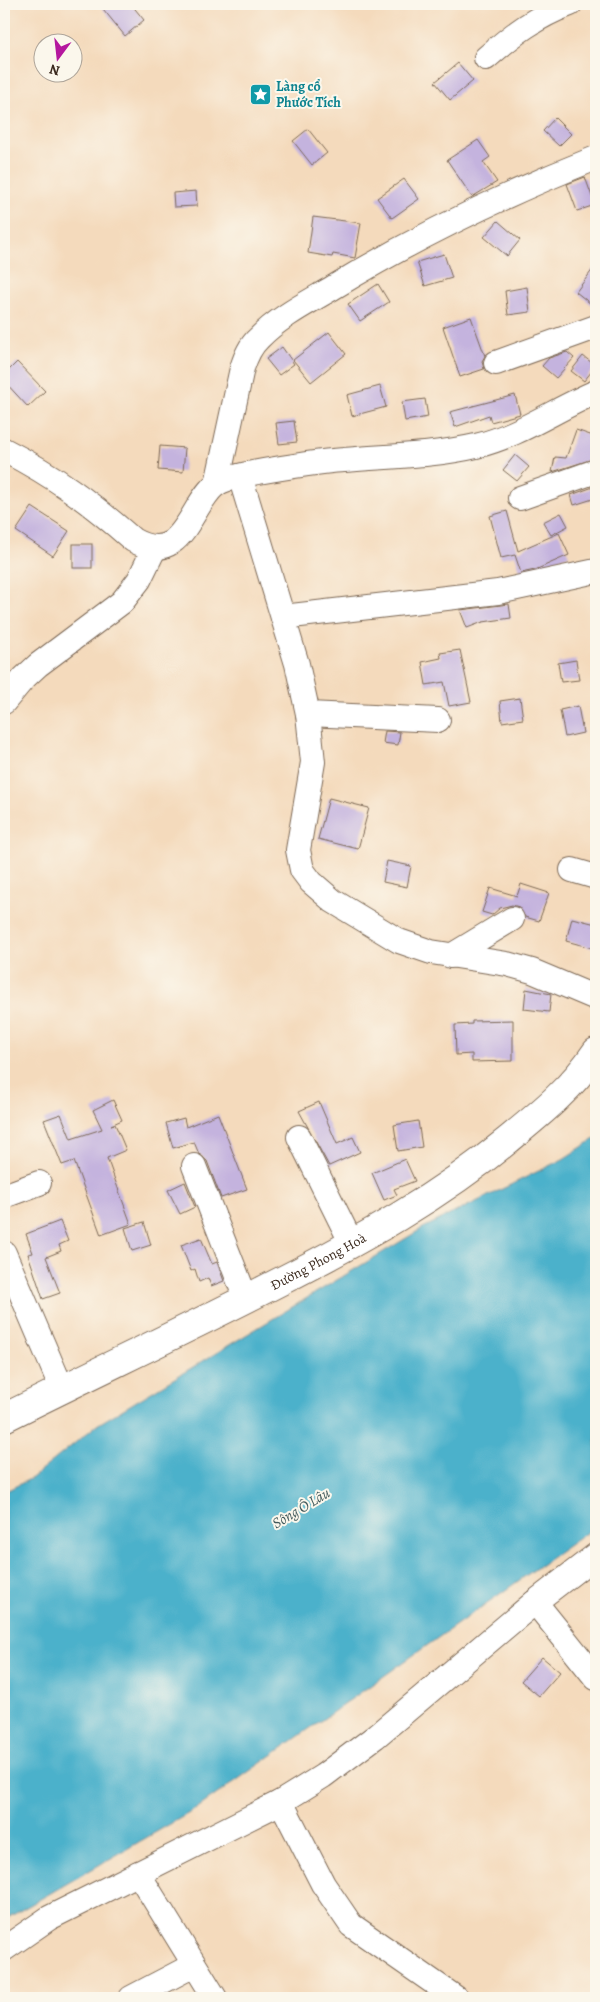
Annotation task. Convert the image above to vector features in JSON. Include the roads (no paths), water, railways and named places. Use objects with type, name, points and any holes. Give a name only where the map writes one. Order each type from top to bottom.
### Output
[{"type":"main road","name":"Đường Phong Hoà","points":[[4,1418],[246,1299],[352,1244],[421,1204],[492,1153],[549,1107],[580,1076],[596,1052]]},
{"type":"street","points":[[486,58],[514,33],[536,18],[570,4]]},
{"type":"street","points":[[4,450],[67,485],[140,544],[155,547],[177,538],[217,484],[246,355],[258,338],[267,330],[356,274],[436,228],[596,158]]},
{"type":"street","points":[[496,363],[596,327]]},
{"type":"street","points":[[217,484],[240,476],[296,465],[413,455],[478,445],[506,436],[596,392]]},
{"type":"street","points":[[520,498],[596,471]]},
{"type":"street","points":[[240,476],[283,617],[308,714],[313,762],[298,850],[302,870],[311,882],[333,901],[384,933],[414,947],[451,956],[507,964],[532,971],[596,998]]},
{"type":"street","points":[[4,702],[24,678],[38,665],[122,602],[139,580],[155,547]]},
{"type":"street","points":[[283,617],[490,593],[596,571]]},
{"type":"street","points":[[308,714],[438,720]]},
{"type":"street","points":[[572,870],[596,877]]},
{"type":"street","points":[[451,956],[512,919]]},
{"type":"street","points":[[299,1137],[352,1244]]},
{"type":"street","points":[[194,1166],[246,1299]]},
{"type":"street","points":[[4,1196],[39,1182]]},
{"type":"street","points":[[4,1254],[62,1389]]},
{"type":"street","points":[[4,1949],[49,1918],[281,1802],[348,1758],[535,1602],[596,1555]]},
{"type":"street","points":[[535,1602],[596,1678]]},
{"type":"street","points":[[281,1802],[323,1884],[346,1920],[363,1935],[456,1998]]},
{"type":"street","points":[[138,1873],[215,1998]]},
{"type":"street","points":[[131,1998],[194,1965]]},
{"type":"water","name":"Sông Ô Lâu","points":[[596,1138],[596,1526],[196,1809],[4,1920],[4,1492],[32,1478],[97,1425],[423,1228],[563,1159]]},
{"type":"place","name":"Làng cổ Phước Tích","points":[[260,94]]}]
